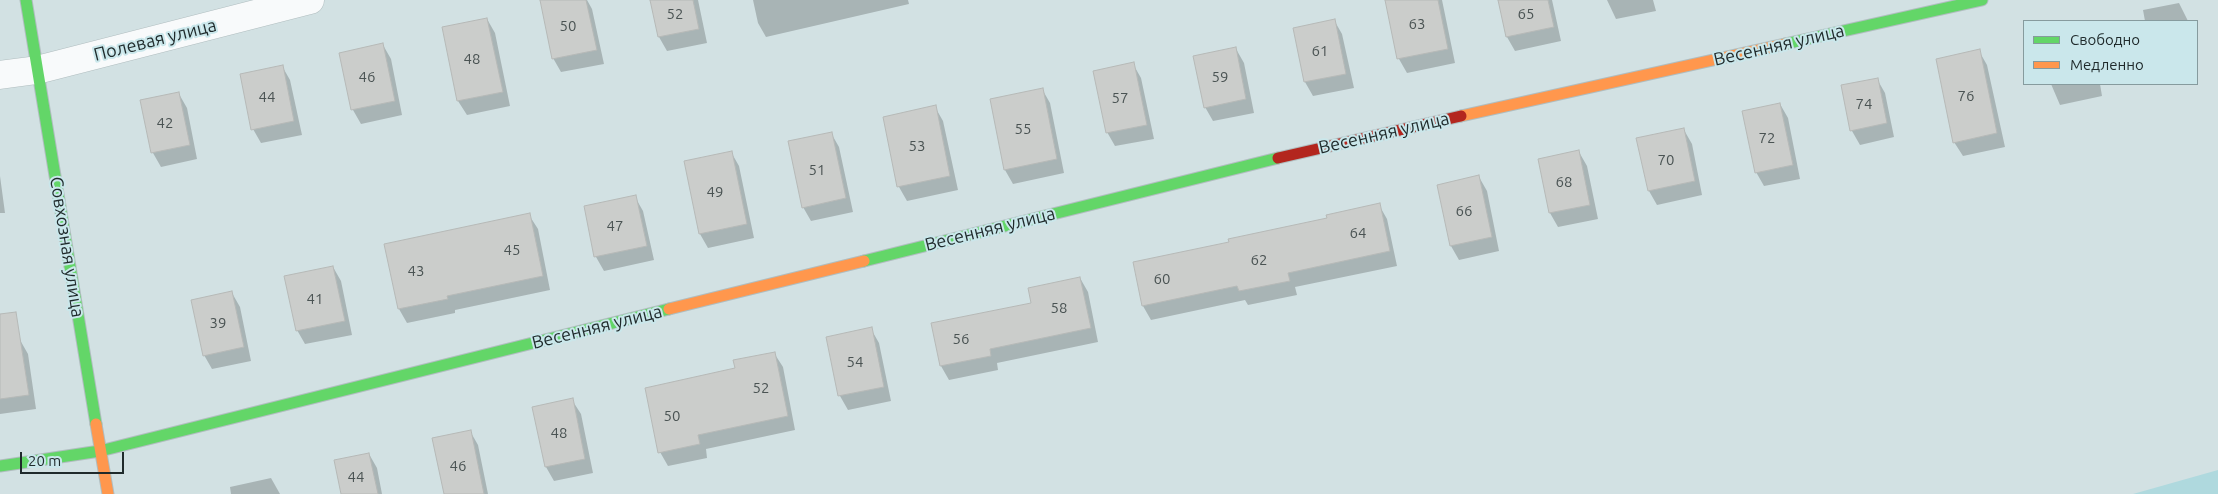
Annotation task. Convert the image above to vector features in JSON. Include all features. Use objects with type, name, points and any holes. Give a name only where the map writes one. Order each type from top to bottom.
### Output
[{"type":"street","name":"Совхозная улица","points":[[26,0],[108,494]]},
{"type":"street","name":"Полевая улица","points":[[0,75],[37,70],[310,0]]},
{"type":"street","name":"Весенняя улица","points":[[0,466],[100,451],[1317,148],[1982,0]]},
{"type":"shaded area","points":[[2218,470],[2218,494],[2133,494]]},
{"type":"building","points":[[540,0],[586,0],[597,50],[552,59]]},
{"type":"building","points":[[650,0],[693,0],[699,29],[658,37]]},
{"type":"building","points":[[1385,0],[1438,0],[1448,49],[1397,59]]},
{"type":"building","points":[[1498,0],[1548,0],[1554,27],[1506,37]]},
{"type":"building","points":[[487,18],[503,92],[457,101],[442,27]]},
{"type":"building","points":[[1335,19],[1346,74],[1304,82],[1293,28]]},
{"type":"building","points":[[383,43],[395,101],[351,110],[339,53]]},
{"type":"building","points":[[1236,47],[1246,99],[1204,108],[1193,56]]},
{"type":"building","points":[[1980,49],[1997,133],[1953,143],[1936,59]]},
{"type":"building","points":[[1134,62],[1147,125],[1106,133],[1093,71]]},
{"type":"building","points":[[283,65],[294,121],[251,130],[240,74]]},
{"type":"building","points":[[1878,78],[1887,123],[1850,131],[1841,85]]},
{"type":"building","points":[[1043,88],[1057,159],[1004,170],[990,99]]},
{"type":"building","points":[[179,92],[190,145],[151,153],[140,100]]},
{"type":"building","points":[[1780,103],[1793,165],[1755,173],[1742,111]]},
{"type":"building","points":[[936,105],[950,176],[897,187],[883,117]]},
{"type":"building","points":[[1684,128],[1695,181],[1648,191],[1636,138]]},
{"type":"building","points":[[832,132],[846,198],[802,208],[788,141]]},
{"type":"building","points":[[1579,150],[1590,205],[1549,213],[1538,159]]},
{"type":"building","points":[[732,151],[747,224],[699,234],[684,161]]},
{"type":"building","points":[[1479,175],[1492,237],[1450,246],[1437,185]]},
{"type":"building","points":[[636,195],[647,246],[594,257],[584,206]]},
{"type":"building","points":[[1380,203],[1390,251],[1288,273],[1290,281],[1239,291],[1237,286],[1142,306],[1133,262],[1229,242],[1228,239],[1327,218],[1326,215]]},
{"type":"building","points":[[530,213],[543,276],[447,296],[448,299],[398,309],[384,244]]},
{"type":"building","points":[[333,266],[345,321],[296,331],[284,276]]},
{"type":"building","points":[[1080,277],[1091,328],[990,349],[991,356],[940,366],[931,323],[1031,303],[1028,288]]},
{"type":"building","points":[[232,291],[244,347],[203,356],[191,300]]},
{"type":"building","points":[[16,312],[29,395],[0,399],[0,314]]},
{"type":"building","points":[[872,327],[884,387],[838,396],[826,337]]},
{"type":"building","points":[[775,352],[788,416],[698,435],[700,444],[658,453],[645,388],[735,368],[733,360]]},
{"type":"building","points":[[573,398],[585,459],[545,467],[532,407]]},
{"type":"building","points":[[471,430],[484,494],[444,494],[432,438]]},
{"type":"building","points":[[369,453],[378,494],[341,494],[334,460]]},
{"type":"traffic: fast","points":[[26,0],[96,424]]},
{"type":"traffic: fast","points":[[1785,44],[1982,0]]},
{"type":"traffic: fast","points":[[864,261],[1278,158]]},
{"type":"traffic: fast","points":[[0,466],[100,451],[669,309]]},
{"type":"traffic: slow","points":[[1461,116],[1785,44]]},
{"type":"traffic: slow","points":[[669,309],[864,261]]},
{"type":"traffic: slow","points":[[96,424],[108,494]]},
{"type":"traffic: jam","points":[[1278,158],[1461,116]]}]
